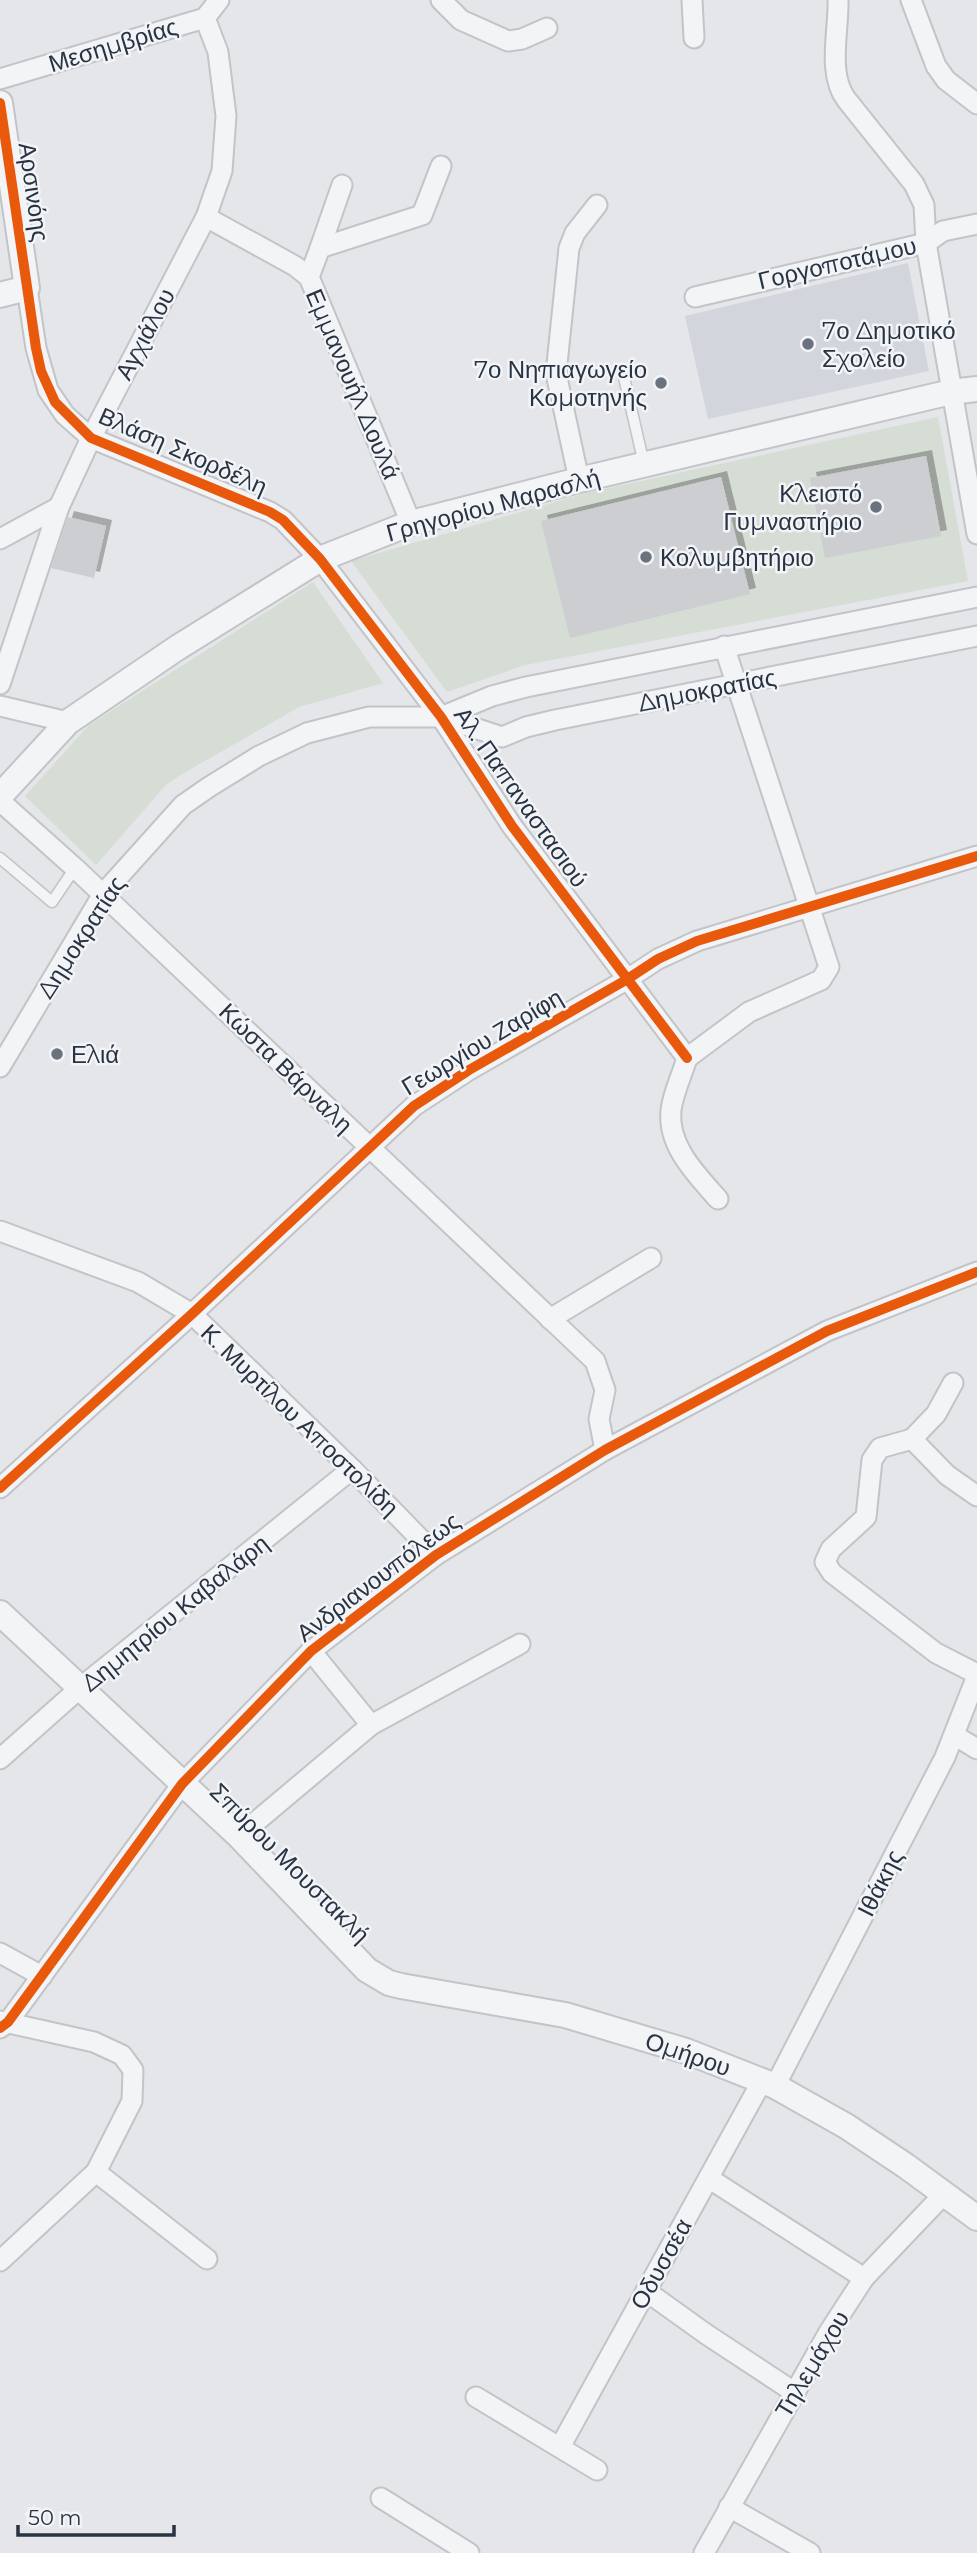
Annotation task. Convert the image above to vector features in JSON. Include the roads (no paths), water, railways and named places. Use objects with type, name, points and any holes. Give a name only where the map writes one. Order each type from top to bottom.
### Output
[{"type":"street","name":"Μεσημβρίας","points":[[0,79],[205,18],[219,0]]},
{"type":"street","points":[[441,0],[461,20],[508,41],[522,39],[547,28]]},
{"type":"street","points":[[692,0],[694,38]]},
{"type":"street","points":[[838,0],[836,68],[839,87],[918,189],[924,205],[926,243],[977,534]]},
{"type":"street","points":[[911,0],[936,66],[946,80],[977,104]]},
{"type":"street","name":"Αγχιάλου","points":[[0,684],[59,507],[91,438],[206,217],[222,171],[226,116],[218,52],[205,18]]},
{"type":"street","name":"Αρσινόης","points":[[0,103],[27,288]]},
{"type":"street","points":[[320,248],[422,215],[442,166]]},
{"type":"street","points":[[309,277],[342,185]]},
{"type":"street","points":[[579,480],[557,378],[557,364],[569,248],[575,233],[597,205]]},
{"type":"street","name":"Εμμανουήλ Δουλά","points":[[206,217],[295,266],[309,277],[411,523]]},
{"type":"street","name":"Γοργοποτάμου","points":[[695,297],[926,243],[943,231],[977,224]]},
{"type":"street","points":[[0,295],[27,288]]},
{"type":"street","name":"Βλάση Σκορδέλη","points":[[27,288],[36,348],[48,390],[65,415],[91,438],[274,514],[320,559]]},
{"type":"street","name":"Γρηγορίου Μαρασλή","points":[[0,798],[68,722],[177,648],[320,559],[411,523],[644,464],[977,388]]},
{"type":"street","points":[[0,540],[59,507]]},
{"type":"street","name":"Αλ. Παπαναστασιού","points":[[320,559],[441,718],[512,826],[626,981],[687,1058]]},
{"type":"street","name":"Δημοκρατίας","points":[[441,718],[492,696],[526,687],[977,597]]},
{"type":"street","name":"Δημοκρατίας","points":[[0,1067],[103,894],[183,806],[259,756],[307,733],[369,717],[441,718],[502,737],[526,727],[555,720],[977,636]]},
{"type":"street","points":[[718,1199],[690,1167],[673,1135],[670,1122],[671,1107],[687,1058],[748,1013],[821,980],[828,967],[724,646]]},
{"type":"street","points":[[0,706],[68,722]]},
{"type":"street","name":"Κώστα Βάρναλη","points":[[0,798],[595,1361],[606,1390],[599,1419],[605,1450]]},
{"type":"street","name":"Γεωργίου Ζαρίφη","points":[[0,1488],[192,1314],[369,1146],[414,1106],[469,1070],[658,960],[697,941],[977,856]]},
{"type":"street","name":"Κ. Μυρτίλου Αποστολίδη","points":[[0,1231],[138,1282],[192,1314],[352,1469],[436,1555]]},
{"type":"street","points":[[551,1318],[651,1258]]},
{"type":"street","name":"Ανδριανουπόλεως","points":[[3,2024],[42,1976],[182,1784],[311,1651],[436,1555],[605,1450],[827,1331],[977,1272]]},
{"type":"street","points":[[953,1383],[936,1414],[912,1439],[884,1446],[876,1451],[872,1460],[869,1509],[866,1517],[831,1549],[825,1562],[832,1573],[936,1653],[977,1675]]},
{"type":"street","points":[[912,1439],[947,1475],[977,1496]]},
{"type":"street","name":"Δημητρίου Καβαλάρη","points":[[0,1759],[80,1688],[352,1469]]},
{"type":"street","name":"Σπύρου Μουστακλή","points":[[0,1613],[239,1836],[367,1970]]},
{"type":"street","points":[[239,1836],[371,1725],[520,1644]]},
{"type":"street","points":[[311,1651],[371,1725]]},
{"type":"street","name":"Ιθάκης","points":[[768,2083],[945,1757],[977,1675]]},
{"type":"street","points":[[954,1735],[977,1749]]},
{"type":"street","points":[[0,1953],[42,1976]]},
{"type":"street","name":"Ομήρου","points":[[367,1970],[401,1986],[565,2015],[686,2051],[768,2083],[846,2126],[906,2165],[977,2218]]},
{"type":"street","points":[[0,2261],[96,2172],[132,2101],[133,2070],[122,2055],[94,2042],[3,2024]]},
{"type":"street","name":"Οδυσσέα","points":[[560,2447],[709,2179],[768,2083]]},
{"type":"street","points":[[96,2172],[207,2259]]},
{"type":"street","points":[[709,2179],[864,2278]]},
{"type":"street","name":"Τηλεμάχου","points":[[704,2553],[794,2392],[864,2278],[944,2194]]},
{"type":"street","points":[[646,2291],[794,2392]]},
{"type":"street","points":[[476,2397],[597,2470]]},
{"type":"street","points":[[380,2498],[469,2553]]},
{"type":"street","points":[[729,2507],[810,2553]]},
{"type":"lane","points":[[623,373],[644,464]]},
{"type":"lane","points":[[0,858],[52,902],[75,868]]},
{"type":"place","name":"7ο Δημοτικό Σχολείο","points":[[808,344]]},
{"type":"place","name":"7ο Νηπιαγωγείο Κομοτηνής","points":[[661,383]]},
{"type":"place","name":"Κλειστό Γυμναστήριο","points":[[876,507]]},
{"type":"place","name":"Κολυμβητήριο","points":[[646,557]]},
{"type":"place","name":"Ελιά","points":[[57,1054]]}]
